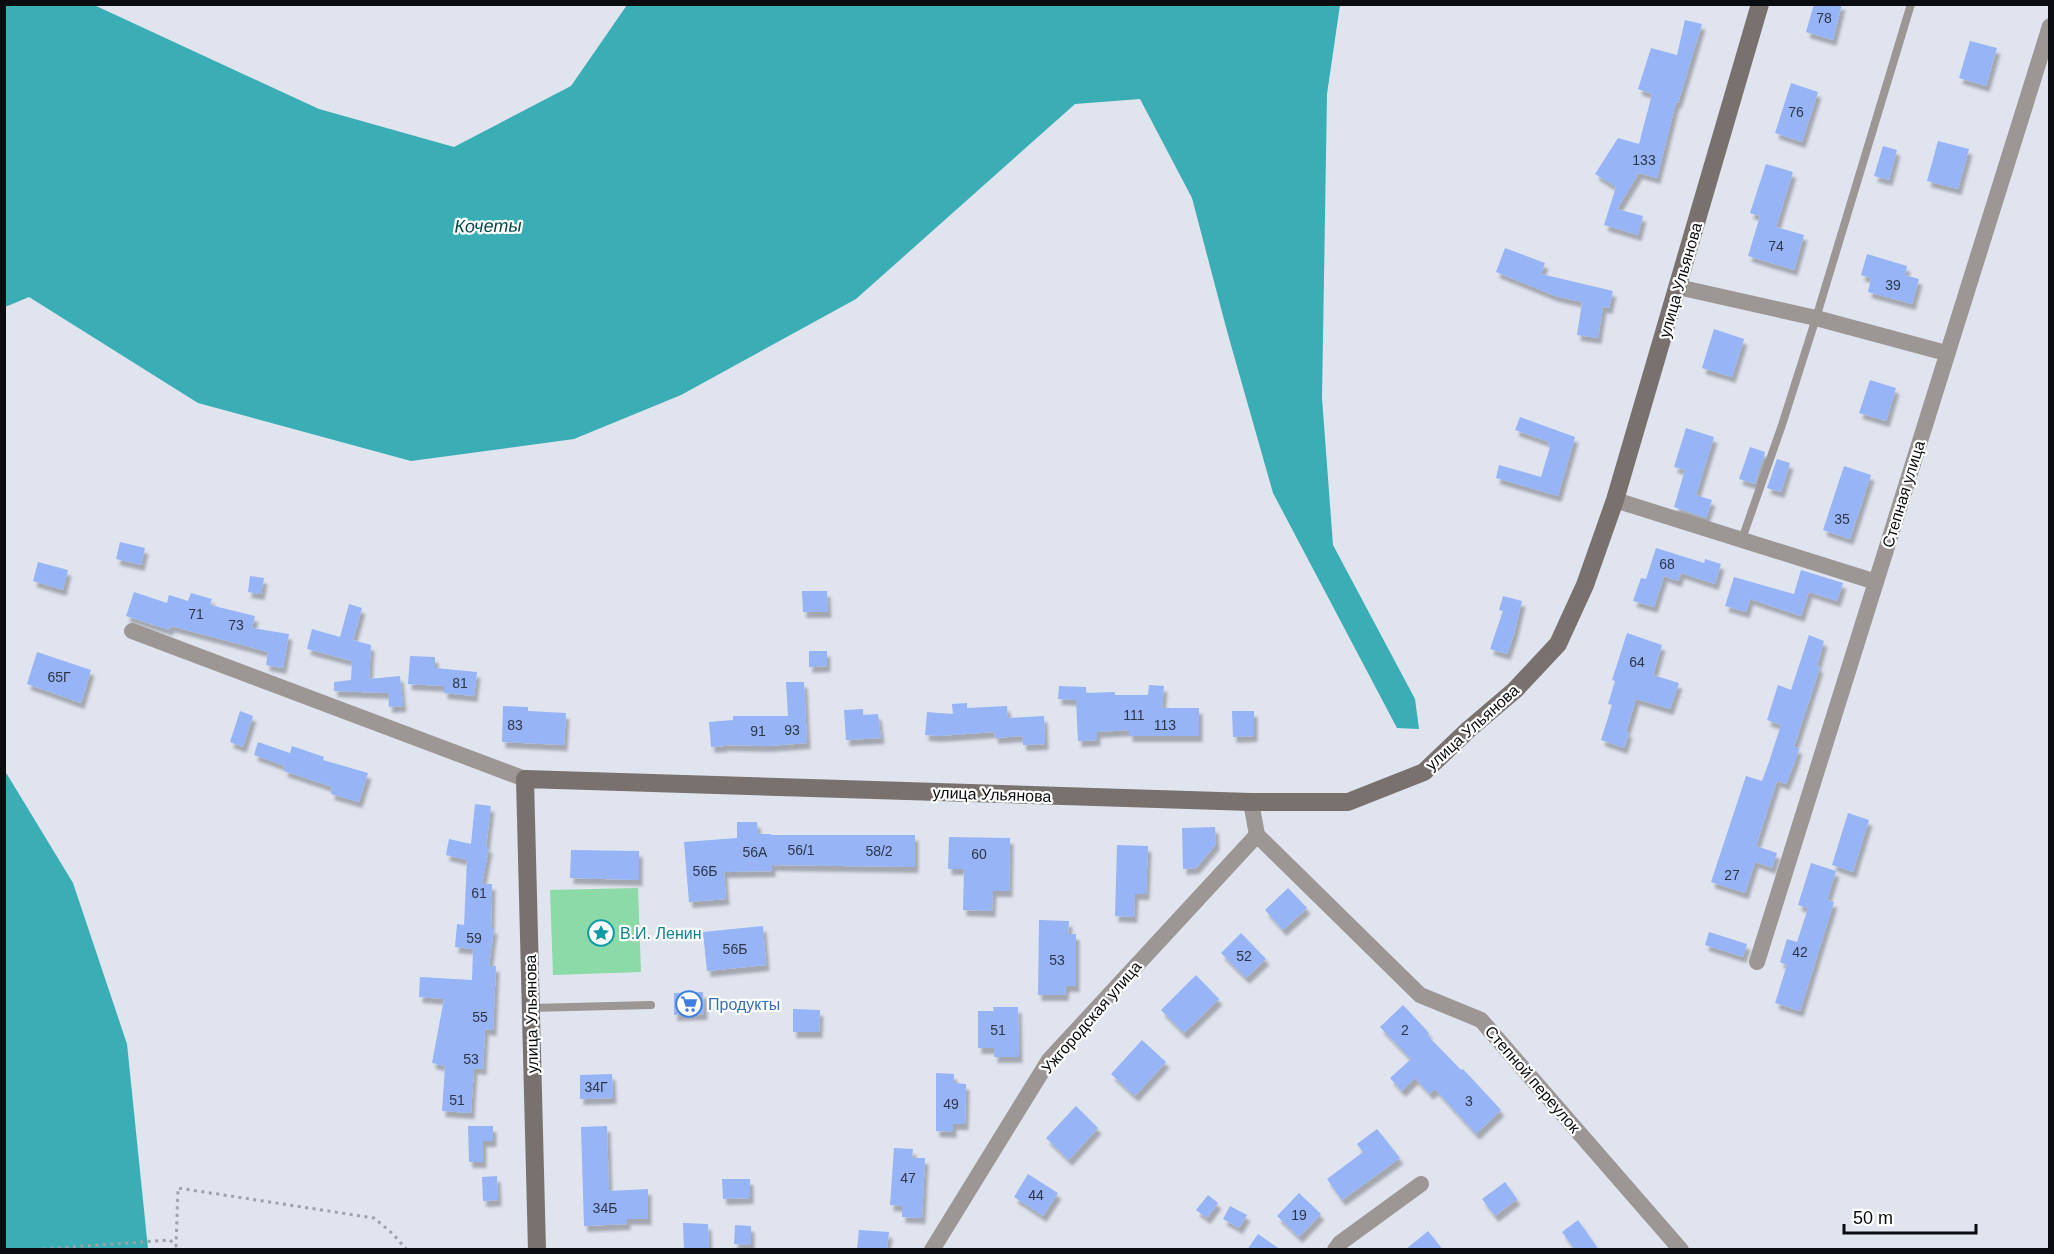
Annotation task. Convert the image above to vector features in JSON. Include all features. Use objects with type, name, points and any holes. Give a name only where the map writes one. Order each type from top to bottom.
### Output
[{"type":"street","name":"улица Ульянова","points":[[132,631],[525,778],[1251,802],[1348,802],[1424,772],[1515,690],[1558,644],[1585,585],[1615,500],[1760,4]]},
{"type":"street","name":"Степная улица","points":[[1757,962],[2049,26]]},
{"type":"street","points":[[1678,287],[1816,318],[1946,353]]},
{"type":"street","points":[[1615,500],[1876,582]]},
{"type":"street","name":"улица Ульянова","points":[[525,778],[537,1250]]},
{"type":"street","points":[[1251,802],[1257,835]]},
{"type":"street","name":"Ужгородская улица","points":[[932,1250],[1049,1060],[1257,835]]},
{"type":"street","name":"Степной переулок","points":[[1257,835],[1420,995],[1482,1020],[1680,1250]]},
{"type":"street","points":[[1335,1250],[1340,1243],[1421,1184]]},
{"type":"lane","points":[[1742,539],[1816,318],[1911,4]]},
{"type":"lane","points":[[531,1008],[651,1005]]},
{"type":"path","points":[[28,1250],[170,1240],[176,1245],[178,1188],[374,1218],[407,1250]]},
{"type":"green space","points":[[638,888],[641,972],[553,975],[550,890]]},
{"type":"water","name":"Кочеты","points":[[5,4],[94,5],[319,109],[454,147],[571,86],[627,5],[1340,5],[1327,94],[1322,398],[1333,545],[1415,699],[1419,729],[1397,728],[1273,493],[1192,198],[1140,99],[1075,104],[856,299],[681,395],[574,439],[411,461],[198,403],[29,297],[5,307]]},
{"type":"water","points":[[5,771],[73,883],[127,1044],[148,1249],[5,1249]]},
{"type":"building","points":[[1814,4],[1842,4],[1833,40],[1806,32]]},
{"type":"building","points":[[1685,20],[1702,24],[1678,103],[1676,102],[1657,178],[1639,173],[1617,209],[1643,216],[1638,235],[1604,225],[1616,187],[1595,174],[1618,138],[1639,144],[1652,94],[1638,89],[1651,48],[1677,55]]},
{"type":"building","points":[[1970,41],[1997,48],[1986,86],[1959,78]]},
{"type":"building","points":[[1791,83],[1818,92],[1802,142],[1775,133]]},
{"type":"building","points":[[1938,141],[1969,149],[1958,189],[1927,181]]},
{"type":"building","points":[[1883,146],[1897,150],[1889,180],[1874,176]]},
{"type":"building","points":[[1766,164],[1793,172],[1776,227],[1804,235],[1794,270],[1748,256],[1760,216],[1750,213]]},
{"type":"building","points":[[1505,248],[1545,263],[1541,274],[1613,291],[1609,308],[1603,307],[1598,338],[1577,335],[1582,302],[1555,296],[1496,272]]},
{"type":"building","points":[[1867,254],[1907,266],[1905,275],[1919,279],[1912,304],[1868,292],[1871,278],[1861,275]]},
{"type":"building","points":[[1714,329],[1744,339],[1732,377],[1702,368]]},
{"type":"building","points":[[1870,380],[1896,388],[1886,421],[1859,413]]},
{"type":"building","points":[[1520,417],[1575,437],[1558,496],[1496,478],[1499,465],[1541,477],[1550,447],[1548,447],[1549,442],[1515,430]]},
{"type":"building","points":[[1686,428],[1714,437],[1696,495],[1712,500],[1706,518],[1674,507],[1685,470],[1674,467]]},
{"type":"building","points":[[1750,447],[1765,452],[1755,484],[1739,479]]},
{"type":"building","points":[[1777,459],[1790,463],[1781,492],[1767,488]]},
{"type":"building","points":[[1844,466],[1871,475],[1850,539],[1823,530]]},
{"type":"building","points":[[120,542],[145,548],[141,565],[116,559]]},
{"type":"building","points":[[1656,548],[1704,563],[1705,559],[1721,564],[1715,584],[1681,573],[1678,581],[1664,576],[1654,607],[1633,601],[1641,578],[1646,579]]},
{"type":"building","points":[[38,562],[68,570],[63,590],[33,581]]},
{"type":"building","points":[[1801,570],[1843,583],[1837,601],[1809,592],[1801,616],[1750,599],[1746,612],[1725,606],[1734,577],[1794,594]]},
{"type":"building","points":[[250,576],[264,578],[261,594],[248,592]]},
{"type":"building","points":[[802,591],[827,591],[828,612],[803,612]]},
{"type":"building","points":[[134,592],[167,603],[169,595],[188,601],[191,593],[212,599],[210,605],[255,616],[252,628],[289,634],[283,668],[266,665],[268,652],[171,626],[169,630],[126,616]]},
{"type":"building","points":[[1503,596],[1522,601],[1507,654],[1490,649],[1503,611],[1499,610]]},
{"type":"building","points":[[349,604],[362,608],[353,640],[371,645],[369,679],[400,676],[403,706],[389,707],[388,693],[334,691],[334,682],[351,680],[352,661],[307,649],[312,629],[340,637]]},
{"type":"building","points":[[1627,633],[1662,645],[1653,675],[1679,683],[1670,709],[1636,699],[1626,732],[1629,732],[1624,748],[1601,740],[1612,705],[1608,704],[1615,681],[1612,680]]},
{"type":"building","points":[[1809,635],[1824,641],[1817,666],[1820,667],[1794,747],[1799,748],[1794,764],[1786,784],[1777,781],[1756,846],[1777,853],[1772,868],[1755,862],[1745,893],[1711,882],[1746,776],[1762,781],[1769,762],[1781,725],[1767,720],[1778,685],[1791,690]]},
{"type":"building","points":[[809,651],[827,651],[827,666],[809,667]]},
{"type":"building","points":[[37,652],[91,670],[81,703],[27,684]]},
{"type":"building","points":[[410,656],[435,657],[435,668],[477,672],[474,696],[444,693],[444,686],[408,684]]},
{"type":"building","points":[[786,682],[804,682],[807,743],[711,747],[709,722],[733,720],[733,716],[788,716]]},
{"type":"building","points":[[1149,685],[1164,686],[1162,708],[1199,708],[1199,736],[1129,736],[1129,730],[1097,732],[1097,740],[1078,741],[1076,700],[1058,699],[1059,686],[1086,687],[1086,693],[1115,692],[1115,695],[1148,695]]},
{"type":"building","points":[[967,703],[967,708],[1007,706],[1008,718],[1044,716],[1045,744],[1023,745],[1022,736],[995,738],[994,732],[925,735],[927,712],[953,714],[952,704]]},
{"type":"building","points":[[503,706],[528,707],[528,711],[566,713],[564,745],[502,742]]},
{"type":"building","points":[[863,709],[863,715],[878,714],[881,738],[846,740],[844,710]]},
{"type":"building","points":[[240,711],[253,716],[243,747],[230,742]]},
{"type":"building","points":[[1232,711],[1254,711],[1254,736],[1233,737]]},
{"type":"building","points":[[258,742],[290,753],[292,746],[324,757],[323,760],[368,773],[359,802],[331,794],[332,787],[284,771],[285,766],[254,755]]},
{"type":"building","points":[[475,804],[491,806],[486,847],[489,847],[482,884],[492,884],[491,928],[494,928],[489,966],[496,966],[493,1030],[485,1029],[483,1069],[474,1068],[471,1113],[442,1111],[445,1066],[432,1063],[444,999],[419,997],[420,977],[472,980],[473,949],[455,947],[457,924],[464,925],[467,860],[446,855],[449,839],[471,844]]},
{"type":"building","points":[[1848,813],[1869,820],[1853,872],[1832,865]]},
{"type":"building","points":[[737,822],[757,822],[758,834],[771,835],[915,835],[915,867],[772,865],[772,871],[724,872],[726,899],[689,902],[684,842],[737,838]]},
{"type":"building","points":[[1215,827],[1216,844],[1196,868],[1183,869],[1182,828]]},
{"type":"building","points":[[949,837],[1010,838],[1009,891],[993,891],[992,911],[963,910],[964,869],[948,869]]},
{"type":"building","points":[[1117,845],[1148,846],[1146,894],[1135,894],[1134,917],[1115,916]]},
{"type":"building","points":[[571,850],[639,851],[639,880],[570,878]]},
{"type":"building","points":[[1811,863],[1836,871],[1827,900],[1834,902],[1800,1011],[1775,1003],[1787,965],[1780,962],[1787,939],[1797,942],[1808,908],[1798,905]]},
{"type":"building","points":[[1288,888],[1307,908],[1283,930],[1265,910]]},
{"type":"building","points":[[1039,920],[1069,921],[1068,934],[1076,934],[1076,986],[1066,986],[1065,995],[1038,995]]},
{"type":"building","points":[[763,926],[766,965],[707,971],[703,932]]},
{"type":"building","points":[[1709,932],[1747,944],[1743,957],[1705,945]]},
{"type":"building","points":[[1241,933],[1266,959],[1246,978],[1221,953]]},
{"type":"building","points":[[1196,975],[1219,999],[1184,1033],[1161,1010]]},
{"type":"building","name":"Продукты","points":[[703,992],[704,1014],[674,1015],[674,993]]},
{"type":"building","points":[[1403,1005],[1429,1033],[1427,1035],[1501,1110],[1476,1134],[1435,1089],[1430,1094],[1415,1078],[1402,1091],[1390,1078],[1411,1059],[1380,1027]]},
{"type":"building","points":[[993,1007],[1018,1007],[1019,1057],[994,1057],[994,1048],[978,1048],[978,1011],[994,1011]]},
{"type":"building","points":[[793,1009],[820,1010],[819,1032],[793,1032]]},
{"type":"building","points":[[1142,1040],[1166,1062],[1135,1096],[1111,1074]]},
{"type":"building","points":[[936,1073],[954,1074],[954,1083],[966,1084],[965,1124],[953,1124],[953,1132],[936,1131]]},
{"type":"building","points":[[612,1074],[613,1098],[580,1099],[580,1075]]},
{"type":"building","points":[[1076,1106],[1098,1128],[1069,1160],[1046,1138]]},
{"type":"building","points":[[468,1126],[493,1126],[493,1141],[483,1141],[483,1162],[469,1162]]},
{"type":"building","points":[[607,1126],[609,1191],[648,1189],[648,1219],[627,1219],[627,1224],[584,1226],[581,1127]]},
{"type":"building","points":[[1377,1129],[1400,1158],[1342,1200],[1327,1179],[1363,1152],[1357,1144]]},
{"type":"building","points":[[894,1148],[913,1149],[912,1158],[925,1158],[922,1218],[902,1217],[902,1206],[890,1205]]},
{"type":"building","points":[[1028,1174],[1058,1193],[1043,1216],[1014,1197]]},
{"type":"building","points":[[497,1176],[498,1200],[483,1201],[482,1177]]},
{"type":"building","points":[[722,1179],[750,1179],[750,1198],[723,1199]]},
{"type":"building","points":[[1505,1182],[1517,1199],[1495,1216],[1482,1199]]},
{"type":"building","points":[[1299,1193],[1321,1214],[1299,1237],[1277,1216]]},
{"type":"building","points":[[1208,1195],[1218,1203],[1207,1218],[1196,1210]]},
{"type":"building","points":[[1230,1206],[1247,1215],[1239,1228],[1223,1219]]},
{"type":"building","points":[[1578,1220],[1599,1250],[1575,1250],[1562,1232]]},
{"type":"building","points":[[683,1223],[708,1224],[709,1250],[684,1250]]},
{"type":"building","points":[[735,1225],[751,1226],[751,1245],[734,1244]]},
{"type":"building","points":[[859,1230],[889,1232],[887,1250],[857,1250]]},
{"type":"building","points":[[1428,1231],[1443,1250],[1405,1250]]},
{"type":"building","points":[[1258,1234],[1281,1250],[1247,1250]]},
{"type":"place","name":"В.И. Ленин","points":[[601,933]]},
{"type":"place","name":"Продукты","points":[[689,1004]]}]
